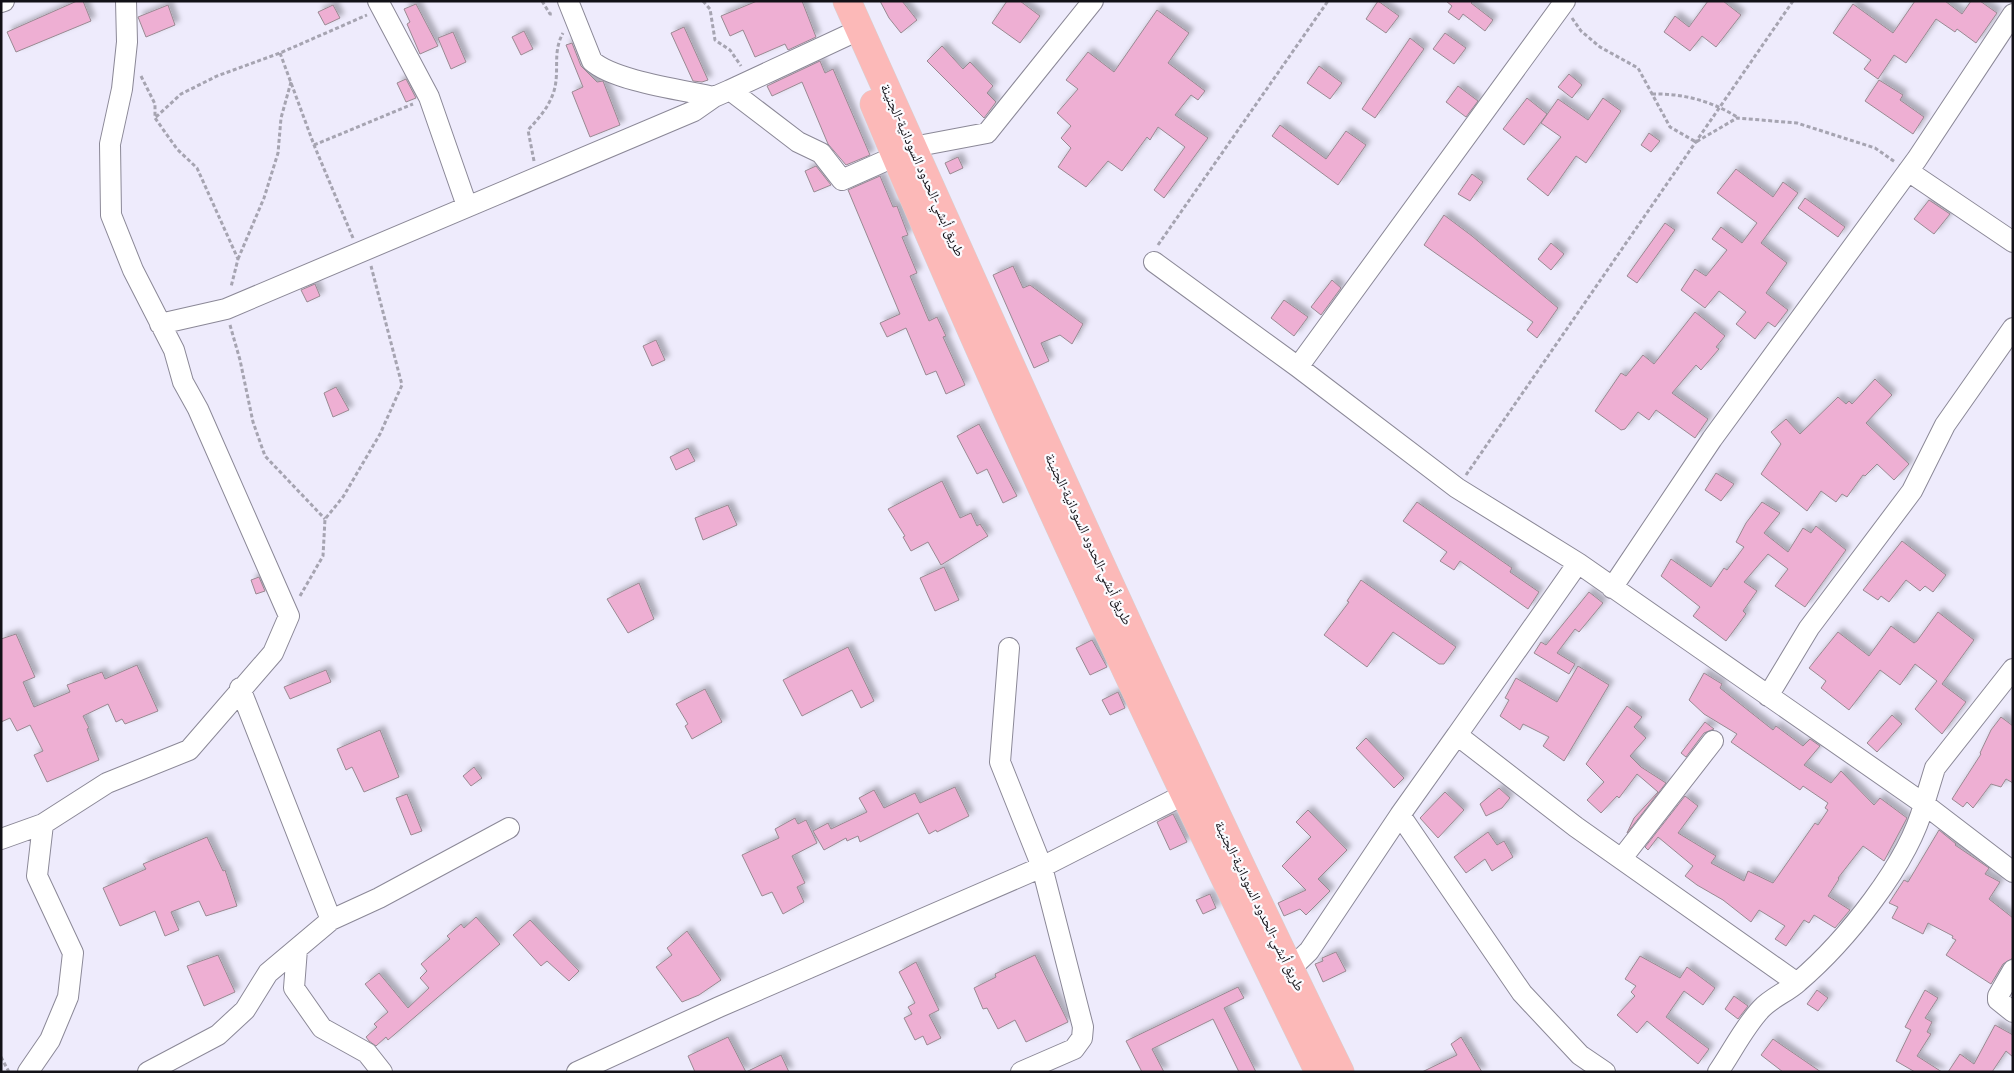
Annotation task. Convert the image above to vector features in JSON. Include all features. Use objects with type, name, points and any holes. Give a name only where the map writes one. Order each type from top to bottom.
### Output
[{"type":"highway","points":[[831,1],[846,36],[904,151]]},
{"type":"highway","name":"طريق أبشي-الحدود السودانية-الجنينة","points":[[847,1],[904,151],[1005,356],[1194,790],[1283,977],[1340,1072]]},
{"type":"highway","points":[[1283,977],[1319,1072]]},
{"type":"street","points":[[1,839],[43,824],[108,783],[188,750],[240,688],[273,653],[289,616],[198,409],[183,382],[174,350],[133,270],[111,215],[110,144],[122,89],[125,61],[126,1]]},
{"type":"street","points":[[570,9],[592,61],[599,67],[621,76],[722,94],[798,142],[821,154],[842,180],[904,151],[987,133],[1094,1]]},
{"type":"street","points":[[2002,1],[2013,9]]},
{"type":"street","points":[[380,5],[429,97],[467,206]]},
{"type":"street","points":[[1298,367],[1567,8]]},
{"type":"street","points":[[1612,588],[1712,439],[1908,171],[2013,14]]},
{"type":"street","points":[[160,324],[226,308],[694,111],[722,94],[846,36]]},
{"type":"street","points":[[1908,171],[2013,242]]},
{"type":"street","points":[[1153,257],[1457,488],[1578,563],[1924,804],[2013,872]]},
{"type":"street","points":[[1768,696],[1810,628],[1912,492],[1945,425],[2013,328]]},
{"type":"street","points":[[1283,977],[1310,951],[1400,815],[1578,563]]},
{"type":"street","points":[[1009,648],[1000,762],[1042,867],[1083,1032],[1082,1038],[1074,1049],[1021,1072]]},
{"type":"street","points":[[1718,1072],[1761,1008],[1797,983],[1841,941],[1873,899],[1918,828],[1935,768],[2013,668]]},
{"type":"street","points":[[240,688],[331,920]]},
{"type":"street","points":[[1457,735],[1576,827],[1797,983]]},
{"type":"street","points":[[1622,858],[1713,741]]},
{"type":"street","points":[[576,1072],[719,1007],[1042,867],[1194,790]]},
{"type":"street","points":[[1400,815],[1522,993],[1580,1055],[1605,1072]]},
{"type":"street","points":[[28,1072],[50,1040],[68,997],[73,953],[37,876],[43,824]]},
{"type":"street","points":[[148,1072],[218,1035],[246,1010],[268,972],[331,920],[379,898],[509,828]]},
{"type":"street","points":[[297,949],[294,988],[322,1028],[367,1053],[382,1072]]},
{"type":"street","points":[[2013,970],[1998,996],[1998,1000],[2013,1012]]},
{"type":"path","points":[[542,1],[550,14],[570,9]]},
{"type":"path","points":[[703,1],[710,9],[715,40],[730,50],[751,81]]},
{"type":"path","points":[[1153,257],[1328,1]]},
{"type":"path","points":[[1457,488],[1793,1]]},
{"type":"path","points":[[155,118],[180,94],[217,76],[280,53],[380,5]]},
{"type":"path","points":[[1567,8],[1581,32],[1600,47],[1638,68],[1670,127],[1696,142]]},
{"type":"path","points":[[537,176],[528,130],[546,110],[554,90],[556,46],[570,9]]},
{"type":"path","points":[[280,53],[314,145],[363,250],[402,384],[380,434],[343,497],[325,519],[323,556],[289,616]]},
{"type":"path","points":[[139,71],[155,104],[155,118],[177,150],[197,168],[238,259]]},
{"type":"path","points":[[291,81],[281,118],[278,153],[264,198],[238,259],[226,308],[240,360],[253,422],[265,456],[325,519]]},
{"type":"path","points":[[1652,94],[1674,94],[1720,107],[1737,118],[1797,123],[1842,136],[1875,148],[1908,171]]},
{"type":"path","points":[[314,145],[429,97]]},
{"type":"path","points":[[1696,142],[1737,118]]},
{"type":"path","points":[[1,1057],[9,1072]]},
{"type":"building","points":[[77,1],[83,1],[91,21],[16,52],[7,32]]},
{"type":"building","points":[[757,1],[802,1],[816,37],[788,50],[785,44],[755,57],[743,30],[730,36],[721,16]]},
{"type":"building","points":[[880,1],[902,1],[917,20],[901,33],[889,18]]},
{"type":"building","points":[[1007,1],[1020,1],[1040,16],[1020,43],[992,23]]},
{"type":"building","points":[[1378,1],[1399,16],[1386,33],[1366,19]]},
{"type":"building","points":[[1446,1],[1473,1],[1471,3],[1493,20],[1485,31],[1463,14],[1459,20],[1448,12],[1452,6]]},
{"type":"building","points":[[1708,1],[1723,1],[1741,15],[1716,47],[1702,36],[1690,51],[1664,32],[1675,16],[1689,27]]},
{"type":"building","points":[[1915,1],[1945,1],[1962,14],[1971,1],[1980,1],[1997,13],[1976,43],[1957,29],[1955,32],[1936,19],[1906,63],[1894,55],[1878,79],[1864,69],[1871,60],[1833,33],[1853,4],[1893,33]]},
{"type":"building","points":[[416,4],[438,46],[420,54],[407,24],[410,22],[404,9]]},
{"type":"building","points":[[168,5],[175,25],[146,37],[138,17]]},
{"type":"building","points":[[333,5],[340,18],[325,25],[318,12]]},
{"type":"building","points":[[1157,10],[1189,33],[1168,63],[1205,91],[1198,100],[1191,95],[1175,115],[1208,138],[1164,198],[1154,190],[1185,147],[1158,127],[1150,140],[1147,137],[1122,171],[1108,161],[1086,187],[1058,167],[1071,148],[1061,138],[1071,126],[1057,113],[1078,89],[1066,80],[1088,52],[1114,72]]},
{"type":"building","points":[[684,27],[708,80],[702,82],[693,81],[671,33]]},
{"type":"building","points":[[524,31],[533,49],[521,55],[512,37]]},
{"type":"building","points":[[453,32],[466,62],[451,69],[438,38]]},
{"type":"building","points":[[1445,33],[1466,48],[1454,64],[1433,49]]},
{"type":"building","points":[[1410,38],[1424,49],[1375,118],[1362,109]]},
{"type":"building","points":[[572,43],[581,66],[597,82],[603,81],[620,125],[590,137],[572,92],[583,87],[566,45]]},
{"type":"building","points":[[942,46],[963,69],[970,62],[993,86],[987,93],[996,102],[984,118],[927,61]]},
{"type":"building","points":[[820,61],[825,73],[833,69],[870,155],[846,165],[828,144],[802,82],[772,96],[767,86]]},
{"type":"building","points":[[1319,66],[1342,83],[1330,99],[1307,83]]},
{"type":"building","points":[[1569,74],[1582,85],[1572,98],[1558,87]]},
{"type":"building","points":[[406,79],[416,98],[406,102],[397,83]]},
{"type":"building","points":[[1879,80],[1903,95],[1900,100],[1924,117],[1913,134],[1865,101]]},
{"type":"building","points":[[1458,86],[1478,101],[1466,117],[1446,102]]},
{"type":"building","points":[[1527,98],[1547,114],[1524,145],[1503,129]]},
{"type":"building","points":[[1603,98],[1621,111],[1586,163],[1576,156],[1548,196],[1527,179],[1561,137],[1541,123],[1558,99],[1588,120]]},
{"type":"building","points":[[1280,125],[1326,159],[1346,131],[1366,145],[1338,185],[1272,136]]},
{"type":"building","points":[[1649,133],[1660,141],[1651,152],[1641,145]]},
{"type":"building","points":[[958,157],[963,168],[950,174],[945,163]]},
{"type":"building","points":[[816,166],[831,185],[814,192],[805,171]]},
{"type":"building","points":[[1736,169],[1773,197],[1783,182],[1798,193],[1761,243],[1787,263],[1766,293],[1788,310],[1775,327],[1768,322],[1755,339],[1736,324],[1746,312],[1719,291],[1705,308],[1681,290],[1695,269],[1706,276],[1727,250],[1712,239],[1721,227],[1742,243],[1757,223],[1717,193]]},
{"type":"building","points":[[1472,174],[1483,182],[1470,201],[1458,194]]},
{"type":"building","points":[[880,176],[893,207],[897,206],[908,235],[902,237],[917,273],[910,276],[929,321],[937,317],[946,336],[943,337],[965,385],[946,394],[936,371],[926,375],[906,328],[887,337],[880,323],[900,314],[848,190]]},
{"type":"building","points":[[1805,198],[1845,227],[1838,237],[1798,208]]},
{"type":"building","points":[[1929,200],[1950,214],[1934,234],[1914,219]]},
{"type":"building","points":[[1444,215],[1558,308],[1537,338],[1527,330],[1533,322],[1424,245]]},
{"type":"building","points":[[1665,223],[1675,230],[1637,283],[1627,276]]},
{"type":"building","points":[[1551,243],[1564,254],[1551,270],[1538,259]]},
{"type":"building","points":[[1013,266],[1023,288],[1030,285],[1083,324],[1072,344],[1060,335],[1041,343],[1049,361],[1034,368],[993,275]]},
{"type":"building","points":[[1332,280],[1341,288],[1321,315],[1311,307]]},
{"type":"building","points":[[315,284],[320,296],[307,302],[301,290]]},
{"type":"building","points":[[1284,300],[1308,317],[1294,336],[1271,318]]},
{"type":"building","points":[[1695,312],[1725,336],[1716,347],[1719,349],[1701,370],[1696,365],[1672,393],[1708,419],[1695,438],[1656,410],[1649,420],[1638,412],[1625,429],[1621,430],[1595,411],[1621,373],[1626,376],[1643,355],[1654,364]]},
{"type":"building","points":[[656,340],[665,360],[652,366],[643,346]]},
{"type":"building","points":[[1875,379],[1892,395],[1866,423],[1909,464],[1894,480],[1877,464],[1865,476],[1863,475],[1847,497],[1842,494],[1836,502],[1821,491],[1807,511],[1761,474],[1781,444],[1771,432],[1786,419],[1800,434],[1838,397],[1846,404],[1849,401],[1852,404]]},
{"type":"building","points":[[336,387],[349,410],[333,417],[324,393]]},
{"type":"building","points":[[979,424],[1017,496],[1003,503],[987,469],[977,474],[957,436]]},
{"type":"building","points":[[688,448],[695,461],[676,470],[670,457]]},
{"type":"building","points":[[1716,473],[1734,484],[1721,501],[1705,490]]},
{"type":"building","points":[[942,481],[960,518],[971,513],[977,526],[980,524],[988,536],[941,565],[928,542],[911,551],[903,537],[905,536],[888,509]]},
{"type":"building","points":[[1417,502],[1512,568],[1510,572],[1539,592],[1528,609],[1460,561],[1454,570],[1440,561],[1447,552],[1403,521]]},
{"type":"building","points":[[1762,502],[1780,513],[1764,533],[1788,552],[1803,528],[1811,533],[1816,526],[1846,550],[1805,607],[1775,586],[1788,569],[1768,554],[1744,582],[1757,591],[1743,611],[1746,614],[1726,641],[1693,616],[1700,607],[1661,576],[1671,559],[1711,587],[1724,568],[1727,570],[1744,547],[1736,542],[1746,523]]},
{"type":"building","points":[[728,505],[737,525],[703,540],[695,518]]},
{"type":"building","points":[[1902,541],[1946,575],[1933,592],[1925,586],[1920,591],[1906,580],[1889,602],[1881,596],[1878,600],[1863,590]]},
{"type":"building","points":[[944,567],[959,600],[935,611],[920,578]]},
{"type":"building","points":[[259,577],[265,591],[256,594],[251,580]]},
{"type":"building","points":[[1361,580],[1456,647],[1444,664],[1439,664],[1393,632],[1367,667],[1324,635],[1349,602],[1347,601]]},
{"type":"building","points":[[639,583],[654,619],[628,633],[607,599]]},
{"type":"building","points":[[1589,592],[1603,603],[1579,632],[1575,629],[1557,653],[1575,664],[1569,674],[1534,653],[1541,642],[1546,645]]},
{"type":"building","points":[[1938,612],[1974,640],[1942,684],[1966,702],[1942,734],[1915,709],[1937,681],[1915,664],[1900,685],[1880,670],[1849,710],[1821,688],[1826,681],[1809,668],[1838,632],[1869,656],[1891,626],[1914,643]]},
{"type":"building","points":[[16,634],[35,677],[23,682],[34,707],[70,692],[67,685],[102,672],[105,679],[137,665],[158,711],[125,724],[122,719],[116,722],[108,704],[83,716],[89,728],[87,729],[99,760],[47,782],[34,755],[43,751],[30,725],[17,731],[10,718],[1,722],[1,639]]},
{"type":"building","points":[[1092,640],[1107,667],[1090,675],[1076,648]]},
{"type":"building","points":[[848,647],[874,701],[861,708],[852,690],[802,716],[783,680]]},
{"type":"building","points":[[1578,666],[1609,685],[1564,761],[1543,746],[1549,737],[1523,724],[1520,730],[1500,716],[1509,700],[1505,698],[1516,678],[1557,702]]},
{"type":"building","points":[[326,670],[331,682],[290,699],[284,687]]},
{"type":"building","points":[[1704,673],[1722,684],[1720,688],[1773,730],[1776,726],[1803,746],[1810,739],[1820,746],[1804,765],[1831,783],[1841,771],[1874,805],[1880,798],[1907,818],[1884,861],[1863,846],[1838,878],[1828,896],[1850,910],[1835,928],[1814,915],[1809,923],[1804,920],[1786,946],[1775,939],[1785,926],[1759,910],[1751,922],[1723,900],[1697,885],[1685,876],[1693,866],[1658,837],[1648,850],[1645,847],[1685,796],[1698,806],[1678,833],[1716,856],[1711,863],[1744,881],[1748,871],[1773,883],[1815,823],[1818,825],[1828,810],[1825,808],[1828,803],[1803,786],[1800,790],[1731,742],[1737,734],[1704,714],[1689,700]]},
{"type":"building","points":[[705,689],[722,722],[692,739],[685,726],[688,724],[676,704]]},
{"type":"building","points":[[1118,692],[1125,708],[1110,715],[1102,700]]},
{"type":"building","points":[[1627,706],[1642,717],[1634,727],[1646,738],[1630,756],[1641,767],[1666,783],[1627,833],[1634,818],[1658,792],[1637,774],[1619,798],[1617,796],[1601,813],[1587,800],[1604,782],[1586,764]]},
{"type":"building","points":[[1892,715],[1902,724],[1877,752],[1867,743]]},
{"type":"building","points":[[2001,717],[2013,726],[2013,783],[2006,779],[2001,787],[1991,784],[1973,808],[1967,802],[1963,807],[1952,799],[1981,754],[1991,730]]},
{"type":"building","points":[[1705,722],[1714,729],[1704,733],[1686,757],[1681,753]]},
{"type":"building","points":[[380,730],[399,777],[364,792],[352,767],[346,770],[337,749]]},
{"type":"building","points":[[1366,738],[1404,778],[1394,788],[1356,748]]},
{"type":"building","points":[[474,767],[482,778],[471,786],[463,776]]},
{"type":"building","points":[[955,787],[969,816],[937,832],[936,830],[929,834],[918,813],[860,842],[858,836],[847,841],[846,838],[824,850],[813,831],[828,823],[831,829],[867,812],[859,798],[874,790],[884,808],[915,793],[920,803]]},
{"type":"building","points":[[1499,788],[1510,798],[1502,808],[1486,816],[1480,804]]},
{"type":"building","points":[[1445,792],[1464,810],[1438,838],[1420,818]]},
{"type":"building","points":[[407,794],[422,831],[411,835],[396,798]]},
{"type":"building","points":[[1308,810],[1347,850],[1318,879],[1330,891],[1306,915],[1300,909],[1284,916],[1278,903],[1306,890],[1282,866],[1311,837],[1296,822]]},
{"type":"building","points":[[1173,814],[1187,842],[1170,850],[1157,822]]},
{"type":"building","points":[[795,818],[798,824],[806,820],[817,843],[792,856],[805,883],[797,887],[804,902],[783,914],[772,892],[762,896],[742,855],[779,838],[775,829]]},
{"type":"building","points":[[1939,830],[1955,845],[1989,868],[1985,874],[2000,882],[1989,899],[2013,918],[2013,958],[2003,964],[1991,984],[1946,955],[1956,940],[1952,938],[1953,936],[1928,923],[1923,934],[1892,918],[1898,907],[1889,903],[1904,880],[1908,882]]},
{"type":"building","points":[[1488,832],[1497,845],[1504,841],[1513,857],[1492,871],[1485,859],[1466,873],[1454,857]]},
{"type":"building","points":[[207,837],[223,871],[225,870],[237,906],[206,916],[199,901],[171,912],[179,930],[165,936],[155,911],[120,926],[103,888],[146,869],[143,864]]},
{"type":"building","points":[[1210,894],[1216,908],[1203,914],[1196,900]]},
{"type":"building","points":[[476,917],[500,944],[388,1040],[386,1037],[376,1046],[369,1041],[366,1037],[377,1027],[374,1024],[388,1012],[365,984],[379,973],[408,1008],[429,988],[420,978],[427,971],[421,964],[450,939],[447,936],[461,924],[464,928]]},
{"type":"building","points":[[530,920],[579,971],[569,981],[547,961],[541,966],[513,935]]},
{"type":"building","points":[[687,931],[721,980],[699,995],[682,1002],[656,967],[672,955],[667,948]]},
{"type":"building","points":[[1336,952],[1346,971],[1323,982],[1315,964],[1323,961],[1322,958]]},
{"type":"building","points":[[218,955],[235,992],[204,1006],[187,966]]},
{"type":"building","points":[[1035,955],[1068,1022],[1026,1042],[1015,1020],[998,1029],[987,1008],[983,1009],[974,988],[996,977],[995,974]]},
{"type":"building","points":[[1640,956],[1680,978],[1687,967],[1715,988],[1703,1005],[1684,991],[1666,1017],[1709,1049],[1698,1064],[1647,1021],[1637,1033],[1617,1015],[1635,996],[1631,992],[1636,986],[1625,979]]},
{"type":"building","points":[[916,962],[939,1010],[929,1015],[941,1038],[927,1045],[923,1036],[915,1040],[904,1018],[912,1014],[908,1007],[915,1003],[899,972]]},
{"type":"building","points":[[1238,987],[1244,998],[1224,1008],[1256,1072],[1239,1072],[1213,1019],[1152,1049],[1164,1072],[1142,1072],[1126,1041]]},
{"type":"building","points":[[1817,990],[1828,998],[1818,1011],[1807,1004]]},
{"type":"building","points":[[1925,990],[1938,998],[1925,1018],[1932,1022],[1927,1032],[1931,1034],[1917,1056],[1942,1072],[1915,1072],[1896,1061],[1911,1030],[1905,1027]]},
{"type":"building","points":[[1734,996],[1748,1006],[1738,1019],[1725,1009]]},
{"type":"building","points":[[1995,1025],[2013,1035],[2013,1057],[2006,1051],[1992,1072],[1948,1072],[1960,1054],[1974,1064]]},
{"type":"building","points":[[728,1037],[746,1072],[695,1072],[688,1056]]},
{"type":"building","points":[[1461,1037],[1482,1072],[1422,1072],[1457,1055],[1451,1044]]},
{"type":"building","points":[[1773,1039],[1821,1072],[1783,1072],[1761,1055]]},
{"type":"building","points":[[781,1055],[789,1072],[746,1072]]}]
